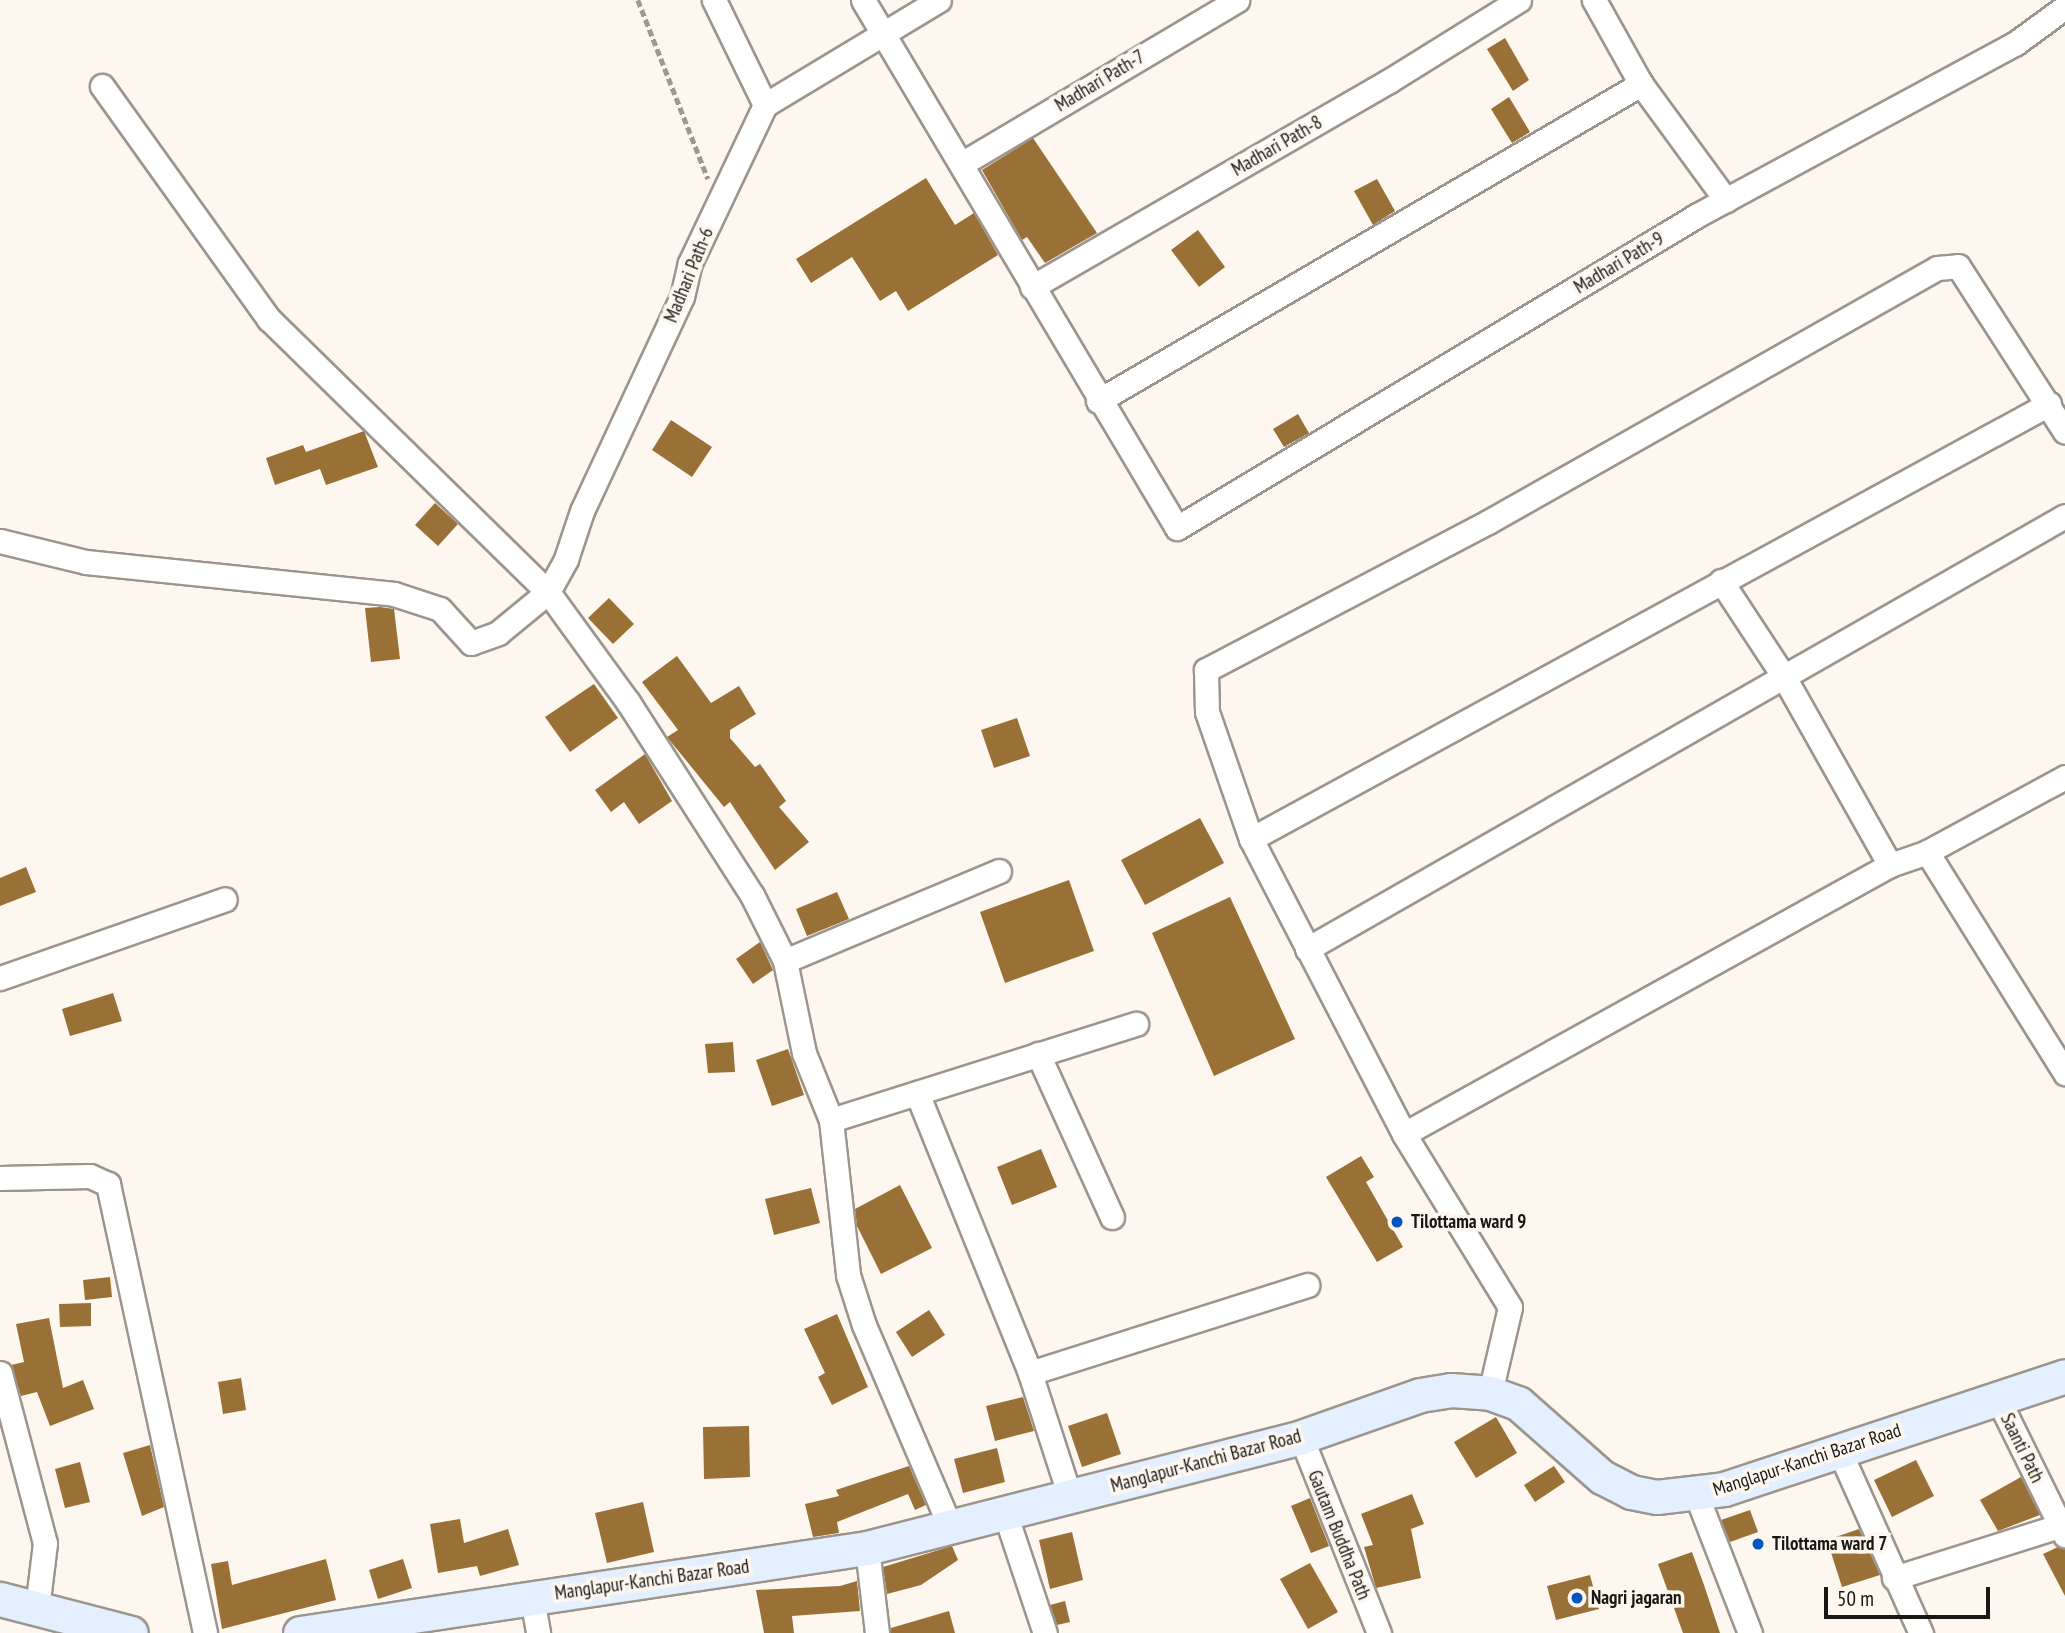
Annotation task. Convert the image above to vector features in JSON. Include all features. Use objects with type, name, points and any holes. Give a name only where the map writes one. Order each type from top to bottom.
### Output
[{"type":"street","points":[[714,0],[765,105],[939,0]]},
{"type":"street","points":[[863,0],[964,163],[1098,401],[1642,84]]},
{"type":"street","name":"Madhari Path-7","points":[[964,163],[1237,0]]},
{"type":"street","name":"Madhari Path-8","points":[[1032,286],[1389,81],[1519,0]]},
{"type":"street","points":[[1594,0],[1642,84],[1726,200]]},
{"type":"street","name":"Madhari Path-9","points":[[1098,401],[1177,528],[1726,200],[2016,43],[2065,7]]},
{"type":"street","points":[[102,86],[269,319],[548,592],[628,702],[752,895],[785,961],[804,1053],[831,1119],[848,1275],[864,1325],[950,1527]]},
{"type":"street","name":"Madhari Path-6","points":[[548,592],[566,559],[582,511],[671,322],[690,263],[765,105]]},
{"type":"street","points":[[1490,1393],[1510,1307],[1404,1135],[1251,839],[1207,712],[1206,670],[1488,522],[1912,279],[1937,268],[1958,265],[2065,432]]},
{"type":"street","points":[[1251,839],[2049,404]]},
{"type":"street","points":[[1307,949],[2065,516]]},
{"type":"street","points":[[0,541],[86,562],[394,594],[440,609],[471,643],[498,633],[548,592]]},
{"type":"street","points":[[1721,581],[1784,677],[1890,865]]},
{"type":"street","points":[[1404,1135],[1890,865],[1927,852],[2065,777]]},
{"type":"street","points":[[1927,852],[2063,1064]]},
{"type":"street","points":[[785,961],[999,871]]},
{"type":"street","points":[[0,978],[225,899]]},
{"type":"street","points":[[831,1119],[1136,1024]]},
{"type":"street","points":[[1038,1054],[1112,1217]]},
{"type":"street","points":[[917,1093],[1030,1373],[1070,1497]]},
{"type":"street","points":[[0,1178],[90,1176],[108,1184],[205,1633]]},
{"type":"street","points":[[1030,1373],[1307,1285]]},
{"type":"street","points":[[0,1373],[45,1543],[37,1608]]},
{"type":"street","name":"Manglapur-Kanchi Bazar Road","points":[[300,1633],[867,1548],[1301,1437],[1420,1395],[1451,1390],[1490,1393],[1518,1403],[1602,1477],[1631,1492],[1657,1497],[1724,1489],[2065,1376]]},
{"type":"street","name":"Saanti Path","points":[[1998,1399],[2063,1528]]},
{"type":"street","name":"Gautam Buddha Path","points":[[1301,1437],[1379,1633]]},
{"type":"street","points":[[1839,1450],[1894,1578],[1921,1633]]},
{"type":"street","points":[[1696,1494],[1750,1633]]},
{"type":"street","points":[[1005,1513],[1045,1633]]},
{"type":"street","points":[[1894,1578],[2063,1528]]},
{"type":"street","points":[[867,1548],[877,1633]]},
{"type":"street","points":[[533,1598],[538,1633]]},
{"type":"street","points":[[0,1599],[131,1633]]},
{"type":"path","points":[[638,0],[718,206]]},
{"type":"building","points":[[1505,38],[1529,80],[1513,91],[1487,49]]},
{"type":"building","points":[[1509,97],[1530,132],[1512,143],[1491,109]]},
{"type":"building","points":[[1033,138],[1097,233],[1045,263],[1027,237],[1022,240],[982,170]]},
{"type":"building","points":[[926,178],[955,225],[974,213],[998,255],[908,311],[896,291],[880,301],[852,257],[811,283],[796,259]]},
{"type":"building","points":[[1377,179],[1395,211],[1373,225],[1354,191]]},
{"type":"building","points":[[1198,230],[1225,267],[1199,287],[1171,250]]},
{"type":"building","points":[[1298,414],[1309,433],[1284,447],[1273,429]]},
{"type":"building","points":[[671,420],[712,447],[692,477],[652,450]]},
{"type":"building","points":[[364,431],[378,467],[326,485],[320,469],[275,485],[266,458],[303,445],[306,452]]},
{"type":"building","points":[[435,503],[458,524],[438,546],[415,525]]},
{"type":"building","points":[[609,598],[634,624],[613,644],[588,618]]},
{"type":"building","points":[[365,608],[394,609],[400,659],[371,662]]},
{"type":"building","points":[[677,656],[711,703],[739,686],[756,714],[730,730],[730,738],[755,767],[760,764],[786,801],[779,807],[809,842],[775,870],[730,802],[724,807],[667,737],[678,730],[642,682]]},
{"type":"building","points":[[594,684],[618,718],[570,752],[545,717]]},
{"type":"building","points":[[1017,718],[1030,756],[994,768],[981,730]]},
{"type":"building","points":[[645,754],[672,801],[639,824],[624,802],[611,812],[595,790]]},
{"type":"building","points":[[1200,818],[1224,863],[1145,905],[1121,860]]},
{"type":"building","points":[[26,867],[36,892],[0,906],[0,878]]},
{"type":"building","points":[[1069,880],[1094,951],[1005,983],[980,912]]},
{"type":"building","points":[[837,892],[849,919],[807,936],[796,909]]},
{"type":"building","points":[[1230,897],[1295,1039],[1214,1076],[1152,933]]},
{"type":"building","points":[[760,942],[773,970],[753,984],[736,959]]},
{"type":"building","points":[[113,993],[122,1021],[70,1036],[62,1009]]},
{"type":"building","points":[[733,1042],[735,1072],[708,1073],[705,1044]]},
{"type":"building","points":[[788,1049],[804,1095],[772,1106],[756,1060]]},
{"type":"building","points":[[1041,1149],[1057,1187],[1012,1205],[997,1167]]},
{"type":"building","points":[[1361,1156],[1374,1177],[1366,1182],[1403,1247],[1377,1262],[1326,1177]]},
{"type":"building","points":[[900,1185],[932,1248],[881,1274],[857,1226],[855,1209]]},
{"type":"building","points":[[811,1188],[820,1223],[774,1235],[765,1199]]},
{"type":"building","points":[[110,1277],[112,1297],[85,1300],[83,1280]]},
{"type":"building","points":[[91,1303],[91,1326],[60,1327],[59,1304]]},
{"type":"building","points":[[929,1310],[945,1335],[912,1357],[896,1332]]},
{"type":"building","points":[[837,1314],[868,1387],[832,1405],[818,1377],[825,1373],[804,1329]]},
{"type":"building","points":[[49,1318],[63,1388],[83,1380],[94,1409],[50,1426],[37,1392],[21,1396],[11,1365],[24,1362],[16,1324]]},
{"type":"building","points":[[241,1378],[246,1410],[223,1414],[218,1382]]},
{"type":"building","points":[[1023,1397],[1034,1431],[995,1441],[986,1406]]},
{"type":"building","points":[[1107,1413],[1121,1454],[1082,1467],[1068,1426]]},
{"type":"building","points":[[1496,1417],[1517,1453],[1476,1478],[1454,1442]]},
{"type":"building","points":[[749,1426],[750,1477],[704,1479],[703,1427]]},
{"type":"building","points":[[150,1445],[164,1507],[142,1516],[123,1453]]},
{"type":"building","points":[[997,1448],[1005,1482],[963,1493],[954,1459]]},
{"type":"building","points":[[1916,1460],[1934,1496],[1892,1517],[1874,1480]]},
{"type":"building","points":[[80,1462],[90,1502],[65,1508],[55,1469]]},
{"type":"building","points":[[909,1466],[926,1505],[915,1510],[908,1494],[837,1522],[839,1533],[813,1537],[805,1504],[839,1496],[836,1490]]},
{"type":"building","points":[[1554,1466],[1565,1482],[1535,1502],[1524,1485]]},
{"type":"building","points":[[2021,1477],[2040,1515],[1998,1531],[1980,1500]]},
{"type":"building","points":[[1412,1494],[1424,1524],[1411,1529],[1421,1578],[1376,1588],[1364,1547],[1373,1545],[1361,1514]]},
{"type":"building","points":[[1310,1498],[1329,1546],[1311,1553],[1291,1506]]},
{"type":"building","points":[[643,1502],[654,1552],[607,1563],[595,1513]]},
{"type":"building","points":[[1750,1510],[1758,1532],[1730,1542],[1721,1520]]},
{"type":"building","points":[[460,1519],[464,1543],[508,1529],[519,1565],[480,1576],[477,1566],[438,1573],[430,1524]]},
{"type":"building","points":[[1859,1529],[1880,1575],[1842,1587],[1827,1540]]},
{"type":"building","points":[[1072,1532],[1083,1580],[1050,1589],[1039,1540]]},
{"type":"building","points":[[952,1546],[958,1560],[921,1585],[887,1594],[883,1567]]},
{"type":"building","points":[[2058,1547],[2065,1549],[2065,1596],[2043,1554]]},
{"type":"building","points":[[1692,1552],[1720,1633],[1683,1633],[1658,1564]]},
{"type":"building","points":[[326,1559],[336,1600],[222,1629],[211,1564],[228,1561],[232,1585]]},
{"type":"building","points":[[403,1559],[412,1588],[378,1599],[369,1570]]},
{"type":"building","points":[[1310,1563],[1338,1612],[1308,1629],[1280,1579]]},
{"type":"building","points":[[1590,1575],[1599,1609],[1556,1620],[1547,1586]]},
{"type":"building","points":[[857,1581],[860,1611],[792,1616],[794,1633],[764,1633],[756,1590],[840,1586]]},
{"type":"building","points":[[1065,1601],[1070,1622],[1057,1625],[1050,1605]]},
{"type":"building","points":[[949,1611],[955,1633],[891,1633],[891,1628]]},
{"type":"place","name":"Tilottama ward 9","points":[[1397,1222]]},
{"type":"place","name":"Tilottama ward 7","points":[[1758,1544]]},
{"type":"place","name":"Nagri jagaran","points":[[1577,1598]]}]
